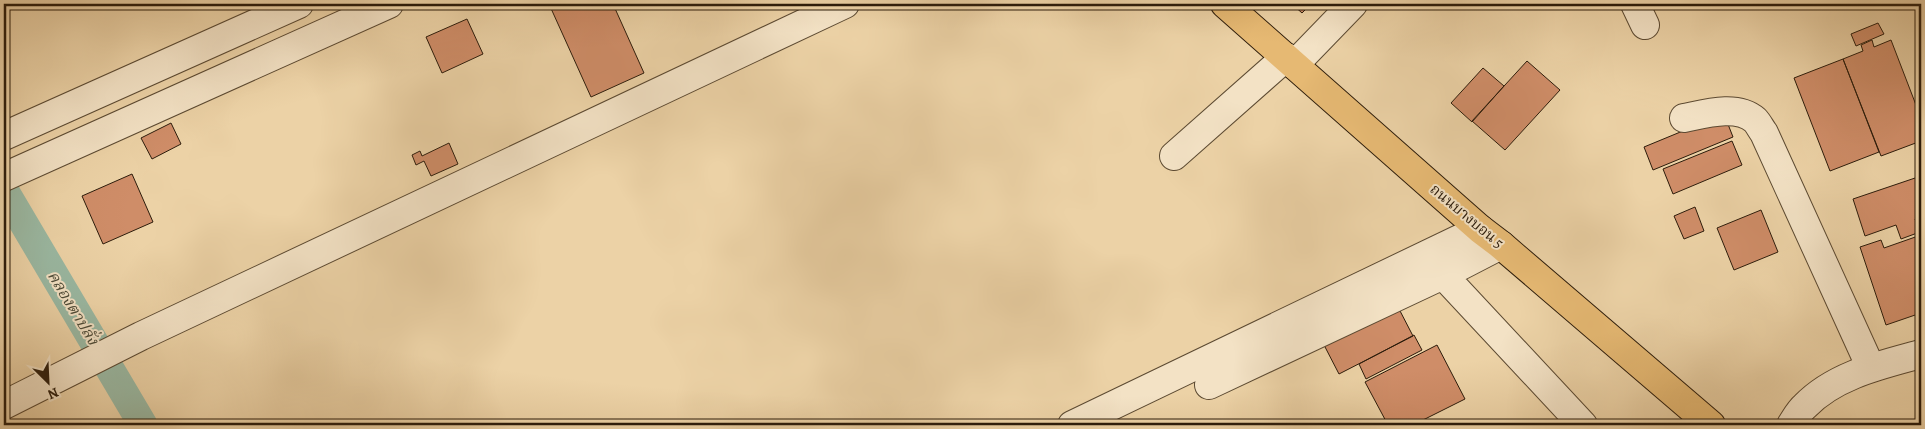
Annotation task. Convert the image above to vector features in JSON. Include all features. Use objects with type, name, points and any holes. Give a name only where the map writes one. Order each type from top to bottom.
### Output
[{"type":"main road","name":"ถนนบางบอน 5","points":[[1225,4],[1491,237],[1711,425]]},
{"type":"street","points":[[4,136],[299,4]]},
{"type":"street","points":[[4,405],[141,336],[845,4]]},
{"type":"street","points":[[1174,156],[1290,61],[1353,4]]},
{"type":"street","points":[[6,176],[374,7]]},
{"type":"street","points":[[63,109],[78,143]]},
{"type":"street","points":[[1684,118],[1715,112],[1736,111],[1755,119],[1764,133],[1871,368]]},
{"type":"street","points":[[1209,385],[1443,275],[1491,237]]},
{"type":"street","points":[[1072,425],[1491,237]]},
{"type":"street","points":[[1443,275],[1583,425]]},
{"type":"street","points":[[1791,425],[1805,406],[1833,384],[1871,368],[1921,354]]},
{"type":"building","points":[[549,4],[613,4],[644,73],[591,97]]},
{"type":"building","points":[[1292,4],[1311,4],[1302,13]]},
{"type":"building","points":[[467,19],[483,54],[442,73],[426,37]]},
{"type":"building","points":[[1878,23],[1884,34],[1856,46],[1851,34]]},
{"type":"building","points":[[1872,40],[1874,47],[1891,40],[1921,118],[1921,141],[1881,156],[1843,59],[1863,51],[1861,45]]},
{"type":"building","points":[[1843,59],[1879,152],[1830,171],[1794,78]]},
{"type":"building","points":[[1527,61],[1560,90],[1505,150],[1472,121]]},
{"type":"building","points":[[1483,68],[1504,86],[1472,122],[1451,103]]},
{"type":"building","points":[[1724,114],[1733,137],[1653,170],[1644,147]]},
{"type":"building","points":[[171,123],[181,144],[152,159],[141,138]]},
{"type":"building","points":[[1732,141],[1742,165],[1673,194],[1663,169]]},
{"type":"building","points":[[449,143],[458,164],[431,176],[424,161],[416,165],[412,155],[420,151],[422,156]]},
{"type":"building","points":[[132,174],[153,222],[103,244],[82,196]]},
{"type":"building","points":[[1921,176],[1921,217],[1915,219],[1920,232],[1901,239],[1896,225],[1865,236],[1853,199]]},
{"type":"building","points":[[1695,207],[1704,231],[1684,239],[1674,216]]},
{"type":"building","points":[[1761,210],[1778,252],[1734,270],[1717,228]]},
{"type":"building","points":[[1921,235],[1921,313],[1886,325],[1860,247],[1881,240],[1884,248]]},
{"type":"building","points":[[1398,307],[1413,336],[1339,374],[1324,345]]},
{"type":"building","points":[[1414,335],[1422,350],[1366,379],[1359,364]]},
{"type":"building","points":[[1437,345],[1465,399],[1413,425],[1388,425],[1365,382]]},
{"type":"waterway","name":"คลองตาปลั่ง","points":[[4,190],[143,425]]}]
